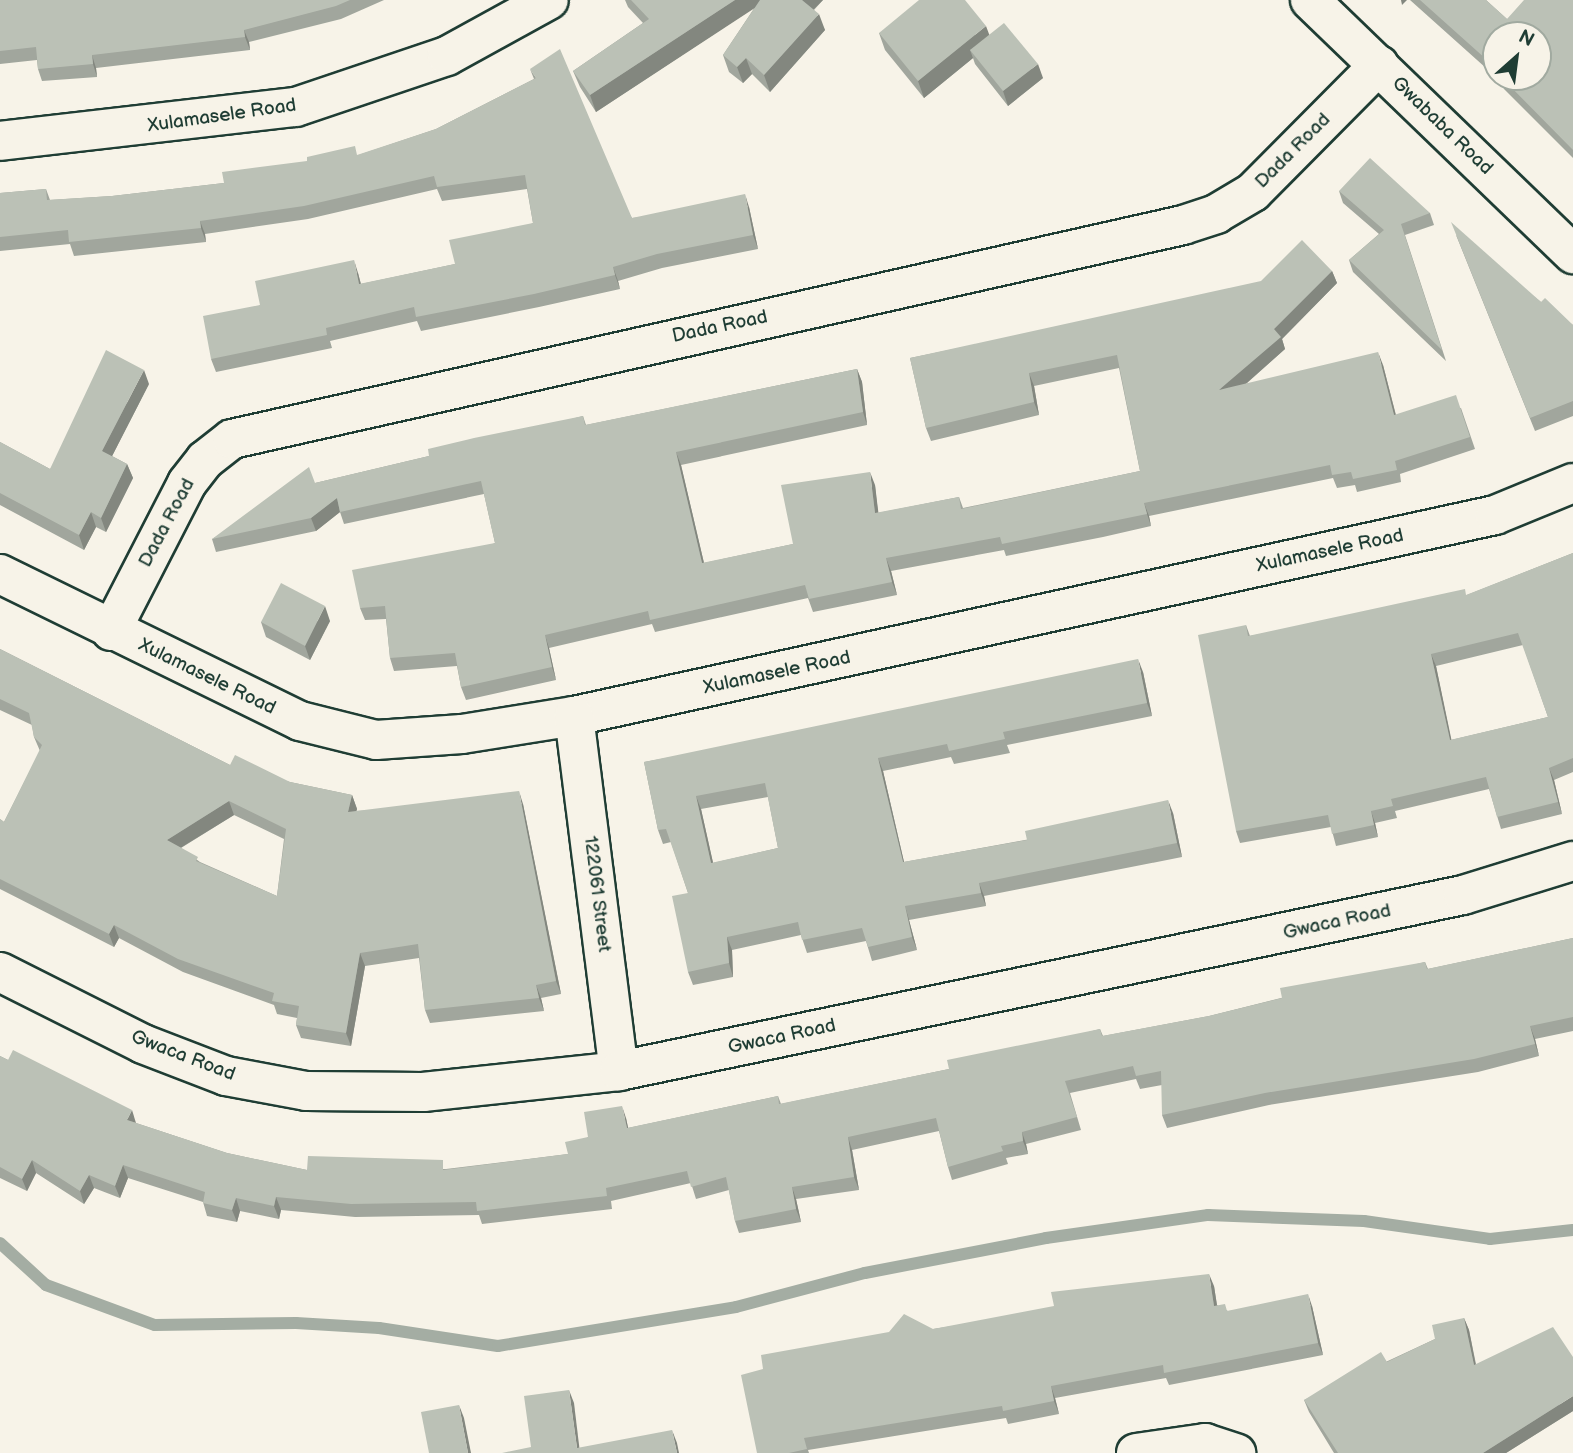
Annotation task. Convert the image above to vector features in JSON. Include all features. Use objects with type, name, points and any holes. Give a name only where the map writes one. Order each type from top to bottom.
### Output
[{"type":"street","name":"Xulamasele Road","points":[[0,141],[296,107],[447,56],[549,0]]},
{"type":"street","name":"Gwababa Road","points":[[1310,0],[1573,254]]},
{"type":"street","name":"Dada Road","points":[[110,631],[187,483],[205,460],[232,439],[1183,225],[1216,214],[1253,192],[1379,65]]},
{"type":"street","name":"Xulamasele Road","points":[[0,574],[110,631],[300,721],[359,738],[462,734],[574,716],[1494,515],[1573,483]]},
{"type":"street","name":"122061 Street","points":[[574,716],[619,1071]]},
{"type":"street","name":"Gwaca Road","points":[[0,972],[143,1044],[226,1076],[306,1091],[423,1092],[619,1071],[1463,895],[1573,861]]},
{"type":"street","points":[[1136,1453],[1205,1443],[1236,1453]]},
{"type":"building","points":[[0,0],[350,0],[244,30],[245,37],[92,55],[93,64],[38,69],[36,47],[0,51]]},
{"type":"building","points":[[631,0],[735,0],[590,95],[573,71],[649,19]]},
{"type":"building","points":[[760,0],[802,0],[819,14],[764,75],[746,58],[737,67],[723,55]]},
{"type":"building","points":[[919,0],[965,0],[986,26],[918,81],[879,33]]},
{"type":"building","points":[[1420,0],[1486,0],[1507,19],[1524,0],[1573,0],[1573,150],[1515,91],[1552,91],[1552,21],[1482,21],[1482,55]]},
{"type":"building","points":[[1004,23],[1038,64],[1003,91],[970,50]]},
{"type":"building","points":[[560,49],[632,218],[745,194],[753,235],[657,254],[613,267],[615,275],[534,294],[416,317],[414,307],[326,328],[327,335],[211,359],[203,316],[260,305],[255,281],[354,260],[359,284],[455,264],[449,240],[533,223],[525,175],[437,187],[434,176],[304,206],[200,221],[201,228],[69,242],[68,230],[0,237],[0,193],[46,189],[47,200],[112,196],[224,183],[222,172],[307,161],[307,157],[355,146],[357,155],[436,129],[536,78],[530,69]]},
{"type":"building","points":[[1370,158],[1430,213],[1401,224],[1442,350],[1349,260],[1384,230],[1339,191]]},
{"type":"building","points":[[1451,222],[1541,302],[1545,298],[1573,325],[1573,401],[1530,418]]},
{"type":"building","points":[[1302,240],[1332,271],[1274,329],[1281,337],[1219,390],[1378,352],[1394,415],[1456,395],[1470,437],[1395,461],[1397,470],[1353,479],[1351,472],[1332,475],[1330,465],[1144,503],[1147,514],[1002,544],[1000,537],[886,558],[892,582],[809,599],[805,585],[650,620],[648,611],[545,635],[552,667],[461,687],[455,653],[390,658],[385,606],[360,608],[352,570],[495,543],[481,481],[340,512],[337,498],[311,518],[212,539],[309,467],[315,483],[429,456],[428,449],[474,438],[583,416],[585,425],[857,369],[863,412],[676,452],[702,563],[793,544],[781,485],[870,472],[875,513],[959,497],[961,509],[1140,471],[1117,355],[1029,373],[1034,402],[926,428],[910,358],[1261,281]]},
{"type":"building","points":[[106,350],[144,370],[102,451],[127,464],[101,518],[91,512],[79,535],[0,493],[0,442],[50,469]]},
{"type":"building","points":[[1573,553],[1573,758],[1549,768],[1558,802],[1497,817],[1486,777],[1391,799],[1393,806],[1371,811],[1374,825],[1332,834],[1328,815],[1236,831],[1198,635],[1246,625],[1248,636],[1465,589],[1466,595]],"holes":[[[1518,633],[1548,717],[1450,740],[1431,654]]]},
{"type":"building","points":[[281,583],[325,606],[305,646],[261,622]]},
{"type":"building","points":[[0,649],[230,765],[235,755],[290,782],[352,795],[348,812],[519,791],[556,981],[536,985],[539,998],[425,1010],[418,944],[360,953],[346,1033],[296,1025],[299,1006],[272,1001],[274,993],[178,959],[114,925],[109,934],[0,879],[0,819],[4,822],[42,745],[34,737],[29,713],[0,699]],"holes":[[[229,801],[286,829],[277,896],[196,861],[198,857],[167,840]]]},
{"type":"building","points":[[1138,659],[1147,703],[1003,732],[1005,739],[949,751],[947,744],[878,758],[903,862],[1027,840],[1025,831],[1168,800],[1177,843],[979,883],[981,893],[905,906],[912,937],[868,947],[862,928],[802,940],[798,922],[727,937],[729,963],[688,972],[672,896],[688,893],[666,829],[658,830],[644,762]],"holes":[[[765,783],[778,848],[711,863],[696,796]]]},
{"type":"building","points":[[1573,938],[1573,1017],[1530,1026],[1535,1044],[1474,1059],[1265,1093],[1162,1115],[1161,1071],[1136,1076],[1133,1066],[1065,1081],[1077,1117],[1022,1132],[1023,1141],[1001,1146],[1003,1151],[948,1167],[936,1118],[848,1137],[854,1177],[792,1187],[796,1209],[735,1221],[726,1177],[691,1187],[687,1171],[606,1188],[607,1196],[477,1211],[476,1202],[351,1204],[276,1197],[274,1206],[236,1198],[232,1210],[203,1203],[205,1192],[123,1165],[115,1186],[89,1175],[80,1191],[32,1160],[22,1179],[0,1167],[0,1056],[8,1060],[13,1050],[132,1110],[127,1120],[227,1153],[307,1170],[308,1156],[443,1160],[443,1170],[568,1154],[565,1142],[588,1137],[584,1112],[622,1106],[627,1128],[778,1096],[779,1104],[949,1069],[947,1060],[1100,1029],[1102,1036],[1209,1016],[1282,998],[1280,988],[1425,962],[1427,969]]},
{"type":"building","points":[[1209,1274],[1214,1306],[1225,1304],[1227,1311],[1308,1294],[1318,1343],[1164,1373],[1163,1365],[1051,1386],[1054,1401],[1003,1411],[1002,1406],[804,1438],[807,1449],[789,1453],[757,1453],[741,1375],[763,1369],[761,1355],[889,1332],[904,1314],[933,1329],[1054,1306],[1051,1292]]},
{"type":"building","points":[[1464,1318],[1474,1365],[1553,1327],[1573,1357],[1573,1396],[1483,1453],[1338,1453],[1304,1400],[1381,1352],[1387,1362],[1435,1339],[1432,1325]]},
{"type":"building","points":[[569,1390],[577,1448],[672,1430],[677,1453],[502,1453],[531,1447],[524,1396]]},
{"type":"building","points":[[459,1405],[468,1453],[429,1453],[421,1412]]},
{"type":"waterway","points":[[0,1243],[46,1285],[155,1325],[296,1323],[379,1328],[498,1346],[736,1307],[865,1273],[1046,1238],[1208,1215],[1364,1221],[1490,1239],[1573,1230]]}]
